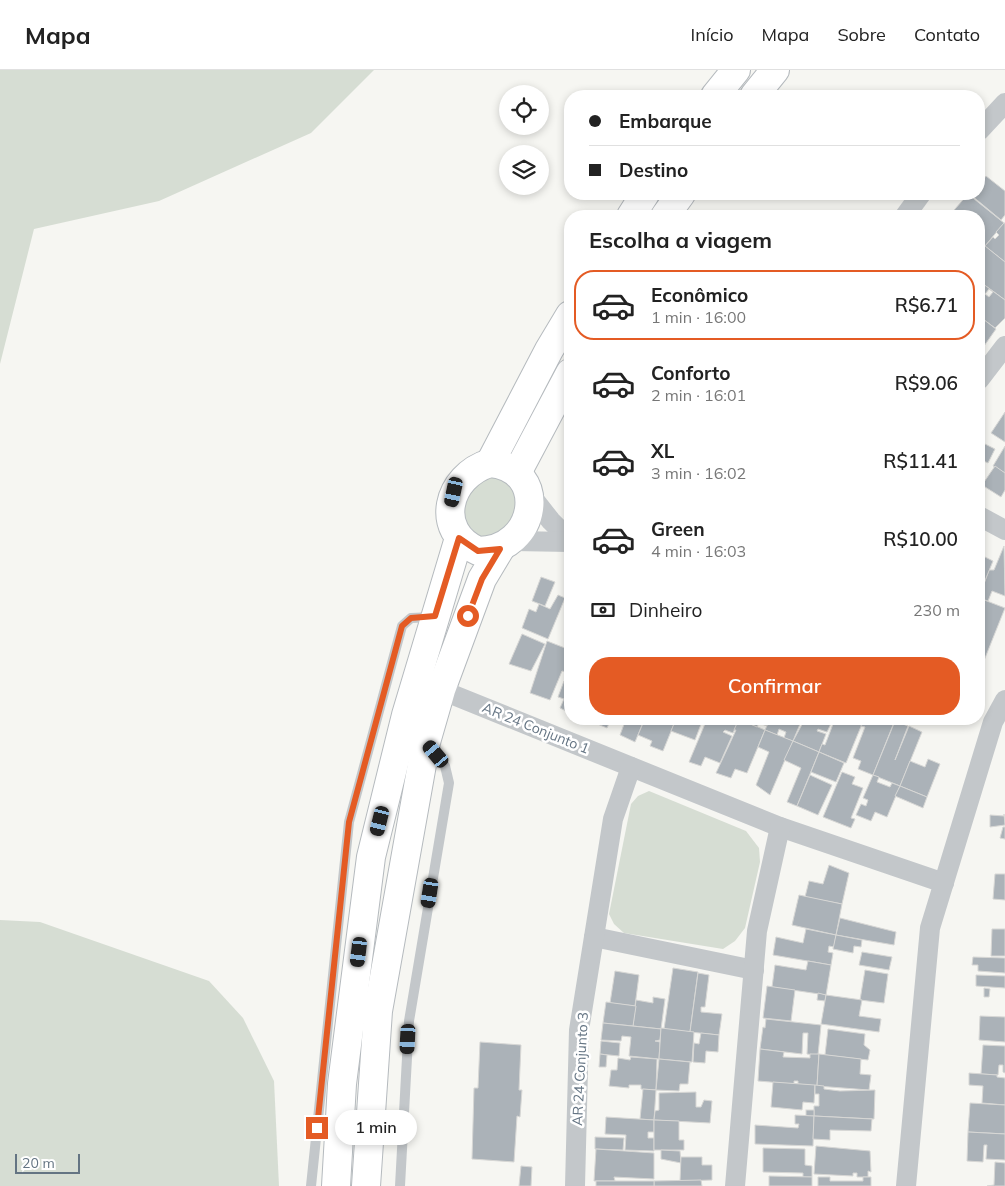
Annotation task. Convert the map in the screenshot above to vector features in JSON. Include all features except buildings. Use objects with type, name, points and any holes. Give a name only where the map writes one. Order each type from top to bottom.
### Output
[{"type":"street","points":[[720,90],[736,70]]},
{"type":"street","points":[[759,90],[775,70]]},
{"type":"street","points":[[985,125],[1005,103]]},
{"type":"street","points":[[490,464],[564,325]]},
{"type":"street","points":[[985,372],[1005,346]]},
{"type":"street","points":[[366,1186],[378,1011],[426,742],[441,690],[482,579],[527,517],[523,483],[564,387]]},
{"type":"street","points":[[564,535],[508,467],[490,464],[470,473],[460,482],[454,492],[451,518],[459,538],[478,551],[507,545],[564,541]]},
{"type":"street","points":[[985,519],[1005,530]]},
{"type":"street","points":[[336,1186],[342,1084],[371,857],[406,715],[459,538]]},
{"type":"street","name":"AR 24 Conjunto 1","points":[[441,690],[631,767]]},
{"type":"street","points":[[906,1186],[930,928],[992,721],[1005,700]]},
{"type":"street","points":[[631,767],[780,827],[944,883]]},
{"type":"street","name":"AR 24 Conjunto 3","points":[[575,1186],[579,1030],[613,819],[631,767]]},
{"type":"street","points":[[735,1186],[757,931],[780,827]]},
{"type":"street","points":[[594,937],[754,970]]},
{"type":"lane","points":[[311,1186],[349,822],[402,626],[411,618],[435,616]]},
{"type":"lane","points":[[400,1186],[409,1020],[449,784],[446,766],[426,742]]},
{"type":"shaded area","points":[[0,70],[374,70],[311,133],[159,201],[34,229],[0,364]]},
{"type":"shaded area","points":[[491,469],[524,494],[498,544],[463,535],[463,485]]},
{"type":"shaded area","points":[[649,791],[746,831],[759,848],[760,862],[745,928],[735,941],[723,949],[624,933],[614,924],[609,914],[631,804],[638,796]]},
{"type":"shaded area","points":[[0,920],[40,922],[209,981],[243,1018],[274,1081],[279,1186],[0,1186]]},
{"type":"route","points":[[317,1128],[349,822],[402,626],[411,618],[435,616],[459,538],[478,551],[500,549],[482,579],[468,616]]}]
